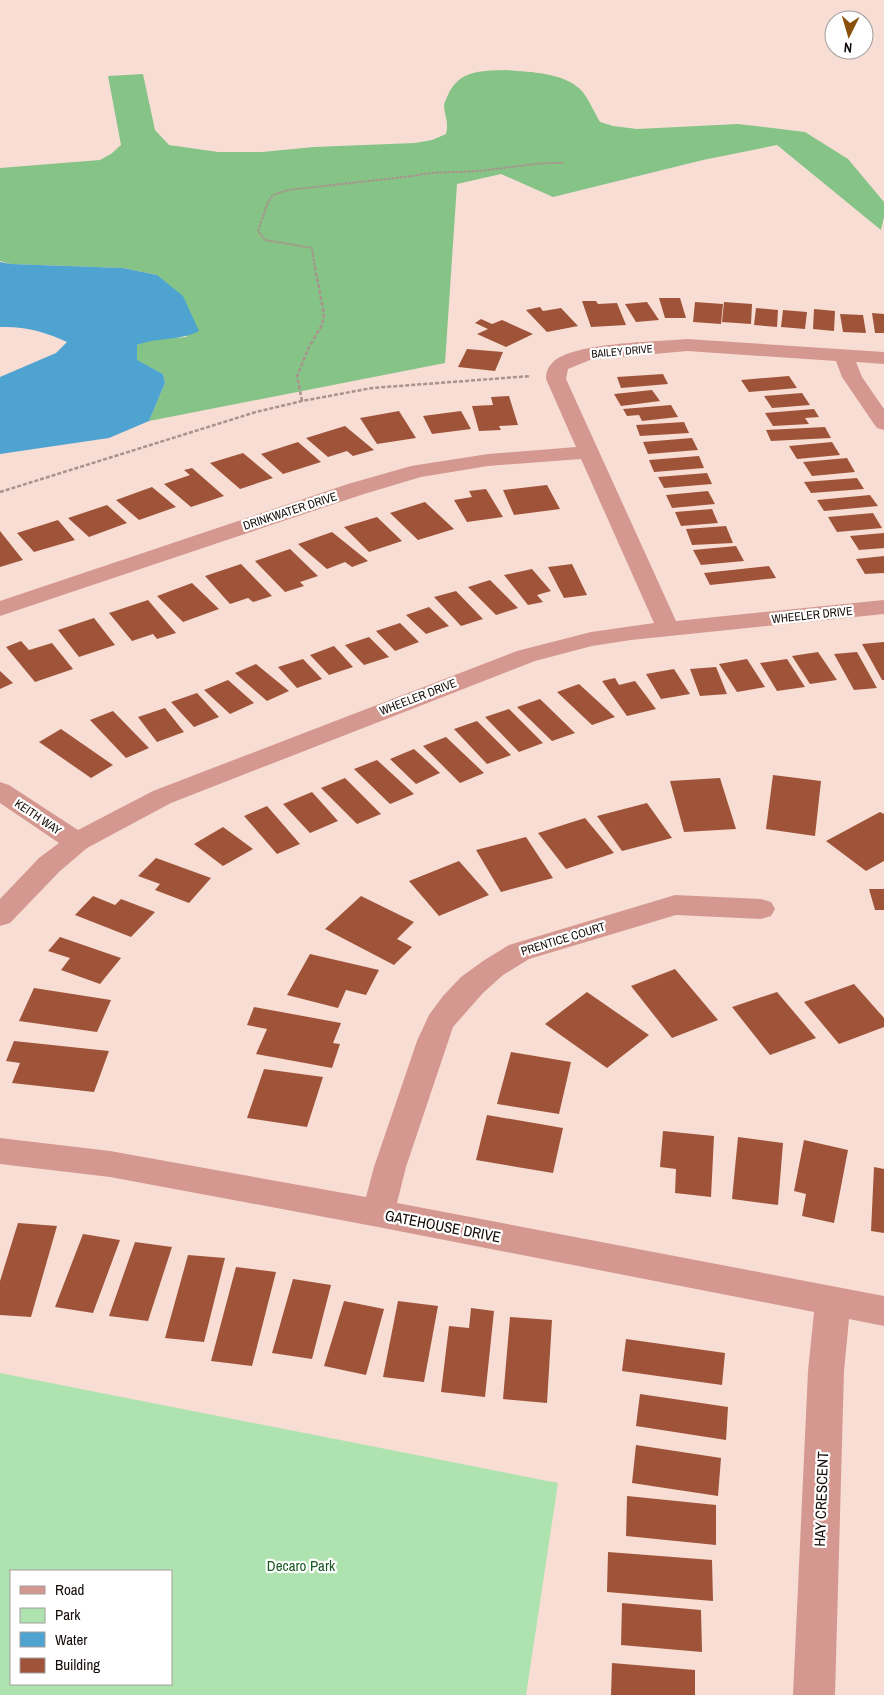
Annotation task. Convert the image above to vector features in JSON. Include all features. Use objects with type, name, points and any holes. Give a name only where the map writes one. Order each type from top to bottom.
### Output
[{"type":"street","name":"BAILEY DRIVE","points":[[668,629],[556,379],[556,372],[561,365],[586,354],[687,346],[884,358]]},
{"type":"street","points":[[844,355],[852,377],[884,424]]},
{"type":"street","name":"DRINKWATER DRIVE","points":[[0,609],[217,535],[411,473],[479,461],[589,452]]},
{"type":"street","name":"WHEELER DRIVE","points":[[0,916],[49,865],[77,842],[162,797],[485,670],[542,651],[591,639],[668,629],[884,607]]},
{"type":"street","name":"KEITH WAY","points":[[0,791],[77,842]]},
{"type":"street","name":"PRENTICE COURT","points":[[378,1213],[390,1167],[432,1041],[440,1023],[454,1004],[472,985],[493,968],[519,952],[675,905],[761,909]]},
{"type":"street","name":"GATEHOUSE DRIVE","points":[[0,1151],[110,1164],[378,1213],[884,1311]]},
{"type":"street","name":"HAY CRESCENT","points":[[814,1695],[826,1371],[833,1302]]},
{"type":"path","points":[[302,401],[297,376],[309,347],[322,325],[324,314],[312,248],[266,240],[258,231],[268,202],[273,196],[288,190],[412,176],[428,172],[456,173],[512,168],[542,162],[564,163]]},
{"type":"path","points":[[0,492],[256,412],[302,401],[372,388],[532,376]]},
{"type":"green space","points":[[505,70],[534,72],[554,76],[573,83],[586,96],[600,122],[613,126],[637,129],[738,124],[805,132],[848,159],[884,202],[884,217],[881,230],[777,145],[703,160],[553,197],[501,174],[457,184],[445,363],[149,421],[165,383],[163,374],[136,360],[137,345],[152,339],[187,337],[157,275],[123,268],[11,264],[0,261],[0,168],[100,160],[111,154],[121,145],[108,76],[143,74],[155,130],[169,145],[218,152],[262,152],[314,147],[415,143],[432,140],[446,134],[447,123],[444,104],[447,96],[458,81],[465,76],[479,72]]},
{"type":"green space","name":"Decaro Park","points":[[0,1373],[558,1483],[526,1695],[0,1695]]},
{"type":"water","points":[[0,262],[123,268],[157,275],[183,296],[199,331],[184,336],[137,345],[137,360],[163,374],[165,383],[149,421],[109,438],[0,454],[0,377],[56,353],[67,342],[35,330],[0,327]]},
{"type":"building","points":[[659,298],[680,298],[686,318],[665,318]]},
{"type":"building","points":[[582,301],[596,301],[598,304],[617,303],[626,325],[591,327]]},
{"type":"building","points":[[647,302],[659,320],[636,322],[625,304]]},
{"type":"building","points":[[695,302],[723,304],[721,324],[693,322]]},
{"type":"building","points":[[724,302],[752,304],[751,324],[722,322]]},
{"type":"building","points":[[540,307],[543,311],[561,308],[578,326],[547,332],[526,310]]},
{"type":"building","points":[[756,308],[778,310],[777,327],[754,325]]},
{"type":"building","points":[[814,309],[835,311],[834,331],[813,329]]},
{"type":"building","points":[[783,310],[807,312],[805,329],[781,327]]},
{"type":"building","points":[[872,313],[884,314],[884,333],[875,333]]},
{"type":"building","points":[[840,314],[863,315],[866,333],[843,332]]},
{"type":"building","points":[[481,319],[492,324],[502,320],[533,334],[506,347],[477,334],[488,329],[475,323]]},
{"type":"building","points":[[467,349],[503,352],[495,371],[458,367]]},
{"type":"building","points":[[663,374],[668,384],[621,388],[617,377]]},
{"type":"building","points":[[789,376],[797,388],[749,392],[741,380]]},
{"type":"building","points":[[652,390],[660,401],[621,406],[614,394]]},
{"type":"building","points":[[802,393],[810,405],[772,408],[764,396]]},
{"type":"building","points":[[509,396],[518,425],[499,426],[501,430],[479,431],[472,406],[493,405],[491,397]]},
{"type":"building","points":[[671,405],[678,417],[642,421],[639,415],[627,416],[623,409]]},
{"type":"building","points":[[814,409],[819,417],[805,418],[809,424],[773,426],[765,413]]},
{"type":"building","points":[[399,411],[416,438],[377,444],[360,418]]},
{"type":"building","points":[[461,411],[471,429],[432,434],[423,416]]},
{"type":"building","points":[[684,422],[689,433],[640,436],[636,425]]},
{"type":"building","points":[[345,426],[374,450],[353,456],[347,451],[328,457],[306,438]]},
{"type":"building","points":[[825,427],[831,438],[771,441],[766,430]]},
{"type":"building","points":[[692,438],[698,450],[648,454],[643,442]]},
{"type":"building","points":[[298,442],[321,462],[283,474],[261,454]]},
{"type":"building","points":[[832,442],[840,455],[797,459],[789,446]]},
{"type":"building","points":[[243,453],[273,478],[240,489],[210,463]]},
{"type":"building","points":[[699,456],[704,468],[654,472],[649,460]]},
{"type":"building","points":[[847,458],[855,472],[812,476],[803,462]]},
{"type":"building","points":[[192,468],[224,496],[191,507],[164,484],[190,475],[184,470]]},
{"type":"building","points":[[707,473],[712,484],[664,488],[658,477]]},
{"type":"building","points":[[857,478],[864,489],[811,493],[804,482]]},
{"type":"building","points":[[547,485],[560,509],[514,515],[503,490]]},
{"type":"building","points":[[152,487],[176,507],[139,520],[116,500]]},
{"type":"building","points":[[486,489],[503,517],[467,522],[454,500],[472,497],[469,491]]},
{"type":"building","points":[[708,491],[715,504],[672,508],[666,495]]},
{"type":"building","points":[[870,495],[878,506],[824,511],[817,500]]},
{"type":"building","points":[[425,502],[454,529],[418,540],[390,513]]},
{"type":"building","points":[[107,505],[127,523],[89,537],[68,518]]},
{"type":"building","points":[[712,509],[718,523],[681,526],[675,512]]},
{"type":"building","points":[[873,513],[882,528],[837,532],[828,517]]},
{"type":"building","points":[[377,517],[402,541],[369,552],[344,527]]},
{"type":"building","points":[[58,520],[75,540],[34,552],[17,533]]},
{"type":"building","points":[[726,526],[733,543],[692,545],[686,529]]},
{"type":"building","points":[[0,531],[23,560],[0,567]]},
{"type":"building","points":[[332,532],[368,561],[352,567],[345,562],[327,569],[298,544]]},
{"type":"building","points":[[884,533],[884,548],[859,550],[850,536]]},
{"type":"building","points":[[736,546],[744,561],[701,565],[693,550]]},
{"type":"building","points":[[290,549],[318,576],[300,582],[304,586],[285,592],[255,561]]},
{"type":"building","points":[[884,556],[884,573],[865,574],[856,559]]},
{"type":"building","points":[[241,564],[272,596],[253,602],[248,598],[230,604],[205,576]]},
{"type":"building","points":[[572,564],[587,595],[564,598],[548,567]]},
{"type":"building","points":[[769,566],[776,578],[710,585],[704,573]]},
{"type":"building","points":[[532,569],[551,591],[537,595],[543,602],[528,605],[504,575]]},
{"type":"building","points":[[490,580],[518,608],[496,615],[468,587]]},
{"type":"building","points":[[192,583],[219,609],[183,622],[157,596]]},
{"type":"building","points":[[456,591],[483,619],[461,626],[434,597]]},
{"type":"building","points":[[148,600],[176,633],[157,639],[153,634],[132,641],[109,613]]},
{"type":"building","points":[[429,607],[449,626],[426,634],[406,615]]},
{"type":"building","points":[[94,618],[115,645],[79,657],[58,630]]},
{"type":"building","points":[[400,623],[419,642],[395,651],[376,631]]},
{"type":"building","points":[[369,637],[389,657],[364,665],[345,645]]},
{"type":"building","points":[[21,641],[29,650],[52,643],[73,669],[35,682],[6,647]]},
{"type":"building","points":[[884,642],[884,680],[882,680],[862,644]]},
{"type":"building","points":[[334,646],[353,667],[329,675],[310,655]]},
{"type":"building","points":[[818,652],[837,680],[810,684],[792,656]]},
{"type":"building","points":[[857,652],[877,688],[854,690],[834,654]]},
{"type":"building","points":[[303,659],[322,679],[297,688],[278,667]]},
{"type":"building","points":[[747,659],[765,687],[737,692],[719,664]]},
{"type":"building","points":[[787,659],[805,687],[777,691],[760,663]]},
{"type":"building","points":[[256,664],[289,691],[267,701],[235,673]]},
{"type":"building","points":[[716,667],[727,694],[700,696],[690,669]]},
{"type":"building","points":[[674,669],[690,694],[661,699],[646,674]]},
{"type":"building","points":[[0,671],[13,683],[0,689]]},
{"type":"building","points":[[615,678],[619,685],[635,681],[656,709],[627,716],[602,681]]},
{"type":"building","points":[[228,680],[254,703],[230,714],[204,690]]},
{"type":"building","points":[[579,684],[615,717],[592,725],[557,692]]},
{"type":"building","points":[[197,693],[219,717],[194,727],[171,702]]},
{"type":"building","points":[[540,699],[575,733],[552,741],[517,707]]},
{"type":"building","points":[[165,708],[184,732],[157,742],[138,717]]},
{"type":"building","points":[[509,709],[543,743],[519,752],[485,717]]},
{"type":"building","points":[[113,711],[149,748],[126,758],[90,720]]},
{"type":"building","points":[[477,721],[511,755],[487,764],[454,729]]},
{"type":"building","points":[[61,729],[113,765],[91,778],[39,742]]},
{"type":"building","points":[[446,737],[484,773],[460,783],[423,746]]},
{"type":"building","points":[[414,749],[440,773],[416,784],[390,759]]},
{"type":"building","points":[[377,760],[414,794],[390,804],[354,769]]},
{"type":"building","points":[[773,775],[821,781],[815,836],[766,829]]},
{"type":"building","points":[[345,778],[381,814],[357,824],[321,788]]},
{"type":"building","points":[[720,778],[736,829],[684,832],[670,781]]},
{"type":"building","points":[[312,792],[338,821],[310,833],[283,804]]},
{"type":"building","points":[[647,803],[672,838],[622,851],[597,816]]},
{"type":"building","points":[[267,806],[300,844],[277,854],[244,816]]},
{"type":"building","points":[[880,812],[884,814],[884,861],[866,871],[826,841]]},
{"type":"building","points":[[585,818],[614,853],[566,869],[538,833]]},
{"type":"building","points":[[223,827],[253,849],[223,866],[194,844]]},
{"type":"building","points":[[526,837],[553,878],[501,892],[476,850]]},
{"type":"building","points":[[156,858],[211,878],[189,903],[155,890],[160,884],[138,876]]},
{"type":"building","points":[[459,861],[489,895],[439,916],[409,881]]},
{"type":"building","points":[[869,889],[884,889],[884,910],[875,910]]},
{"type":"building","points":[[93,896],[115,905],[121,899],[155,912],[131,937],[75,915]]},
{"type":"building","points":[[361,896],[414,922],[397,939],[412,947],[394,965],[325,929]]},
{"type":"building","points":[[60,937],[121,958],[100,984],[61,970],[70,958],[48,951]]},
{"type":"building","points":[[310,954],[379,970],[366,995],[346,990],[338,1008],[287,995]]},
{"type":"building","points":[[675,969],[718,1020],[672,1038],[631,986]]},
{"type":"building","points":[[854,984],[884,1018],[884,1027],[839,1044],[804,1002]]},
{"type":"building","points":[[34,988],[111,1000],[97,1032],[19,1021]]},
{"type":"building","points":[[587,992],[649,1035],[607,1068],[545,1024]]},
{"type":"building","points":[[777,992],[816,1038],[770,1055],[732,1007]]},
{"type":"building","points":[[254,1007],[341,1023],[333,1043],[340,1044],[332,1068],[256,1054],[267,1029],[247,1025]]},
{"type":"building","points":[[14,1041],[109,1051],[94,1092],[12,1083],[20,1063],[6,1061]]},
{"type":"building","points":[[511,1052],[571,1062],[559,1114],[497,1104]]},
{"type":"building","points":[[264,1069],[323,1077],[307,1127],[247,1118]]},
{"type":"building","points":[[487,1115],[563,1128],[553,1173],[476,1160]]},
{"type":"building","points":[[663,1131],[714,1136],[711,1197],[675,1193],[676,1169],[660,1167]]},
{"type":"building","points":[[738,1137],[783,1143],[778,1205],[732,1199]]},
{"type":"building","points":[[804,1140],[848,1150],[834,1223],[802,1216],[806,1194],[794,1191]]},
{"type":"building","points":[[874,1167],[884,1169],[884,1233],[871,1231]]},
{"type":"building","points":[[18,1223],[57,1226],[31,1317],[0,1315],[0,1281]]},
{"type":"building","points":[[83,1234],[120,1240],[93,1313],[55,1307]]},
{"type":"building","points":[[135,1242],[172,1247],[148,1321],[109,1316]]},
{"type":"building","points":[[188,1255],[225,1258],[204,1342],[165,1338]]},
{"type":"building","points":[[236,1267],[276,1272],[252,1366],[211,1361]]},
{"type":"building","points":[[293,1279],[331,1285],[312,1359],[272,1353]]},
{"type":"building","points":[[344,1301],[384,1309],[366,1375],[324,1366]]},
{"type":"building","points":[[398,1301],[438,1306],[424,1382],[383,1377]]},
{"type":"building","points":[[471,1308],[494,1311],[485,1397],[441,1392],[449,1326],[469,1328]]},
{"type":"building","points":[[510,1317],[552,1320],[547,1403],[503,1399]]},
{"type":"building","points":[[626,1339],[725,1353],[722,1385],[622,1371]]},
{"type":"building","points":[[640,1394],[728,1407],[726,1440],[636,1426]]},
{"type":"building","points":[[636,1445],[721,1458],[718,1496],[632,1483]]},
{"type":"building","points":[[627,1496],[716,1505],[716,1545],[626,1536]]},
{"type":"building","points":[[608,1552],[712,1560],[713,1601],[607,1592]]},
{"type":"building","points":[[622,1603],[701,1610],[702,1652],[621,1645]]},
{"type":"building","points":[[612,1663],[695,1670],[695,1695],[611,1695]]}]
